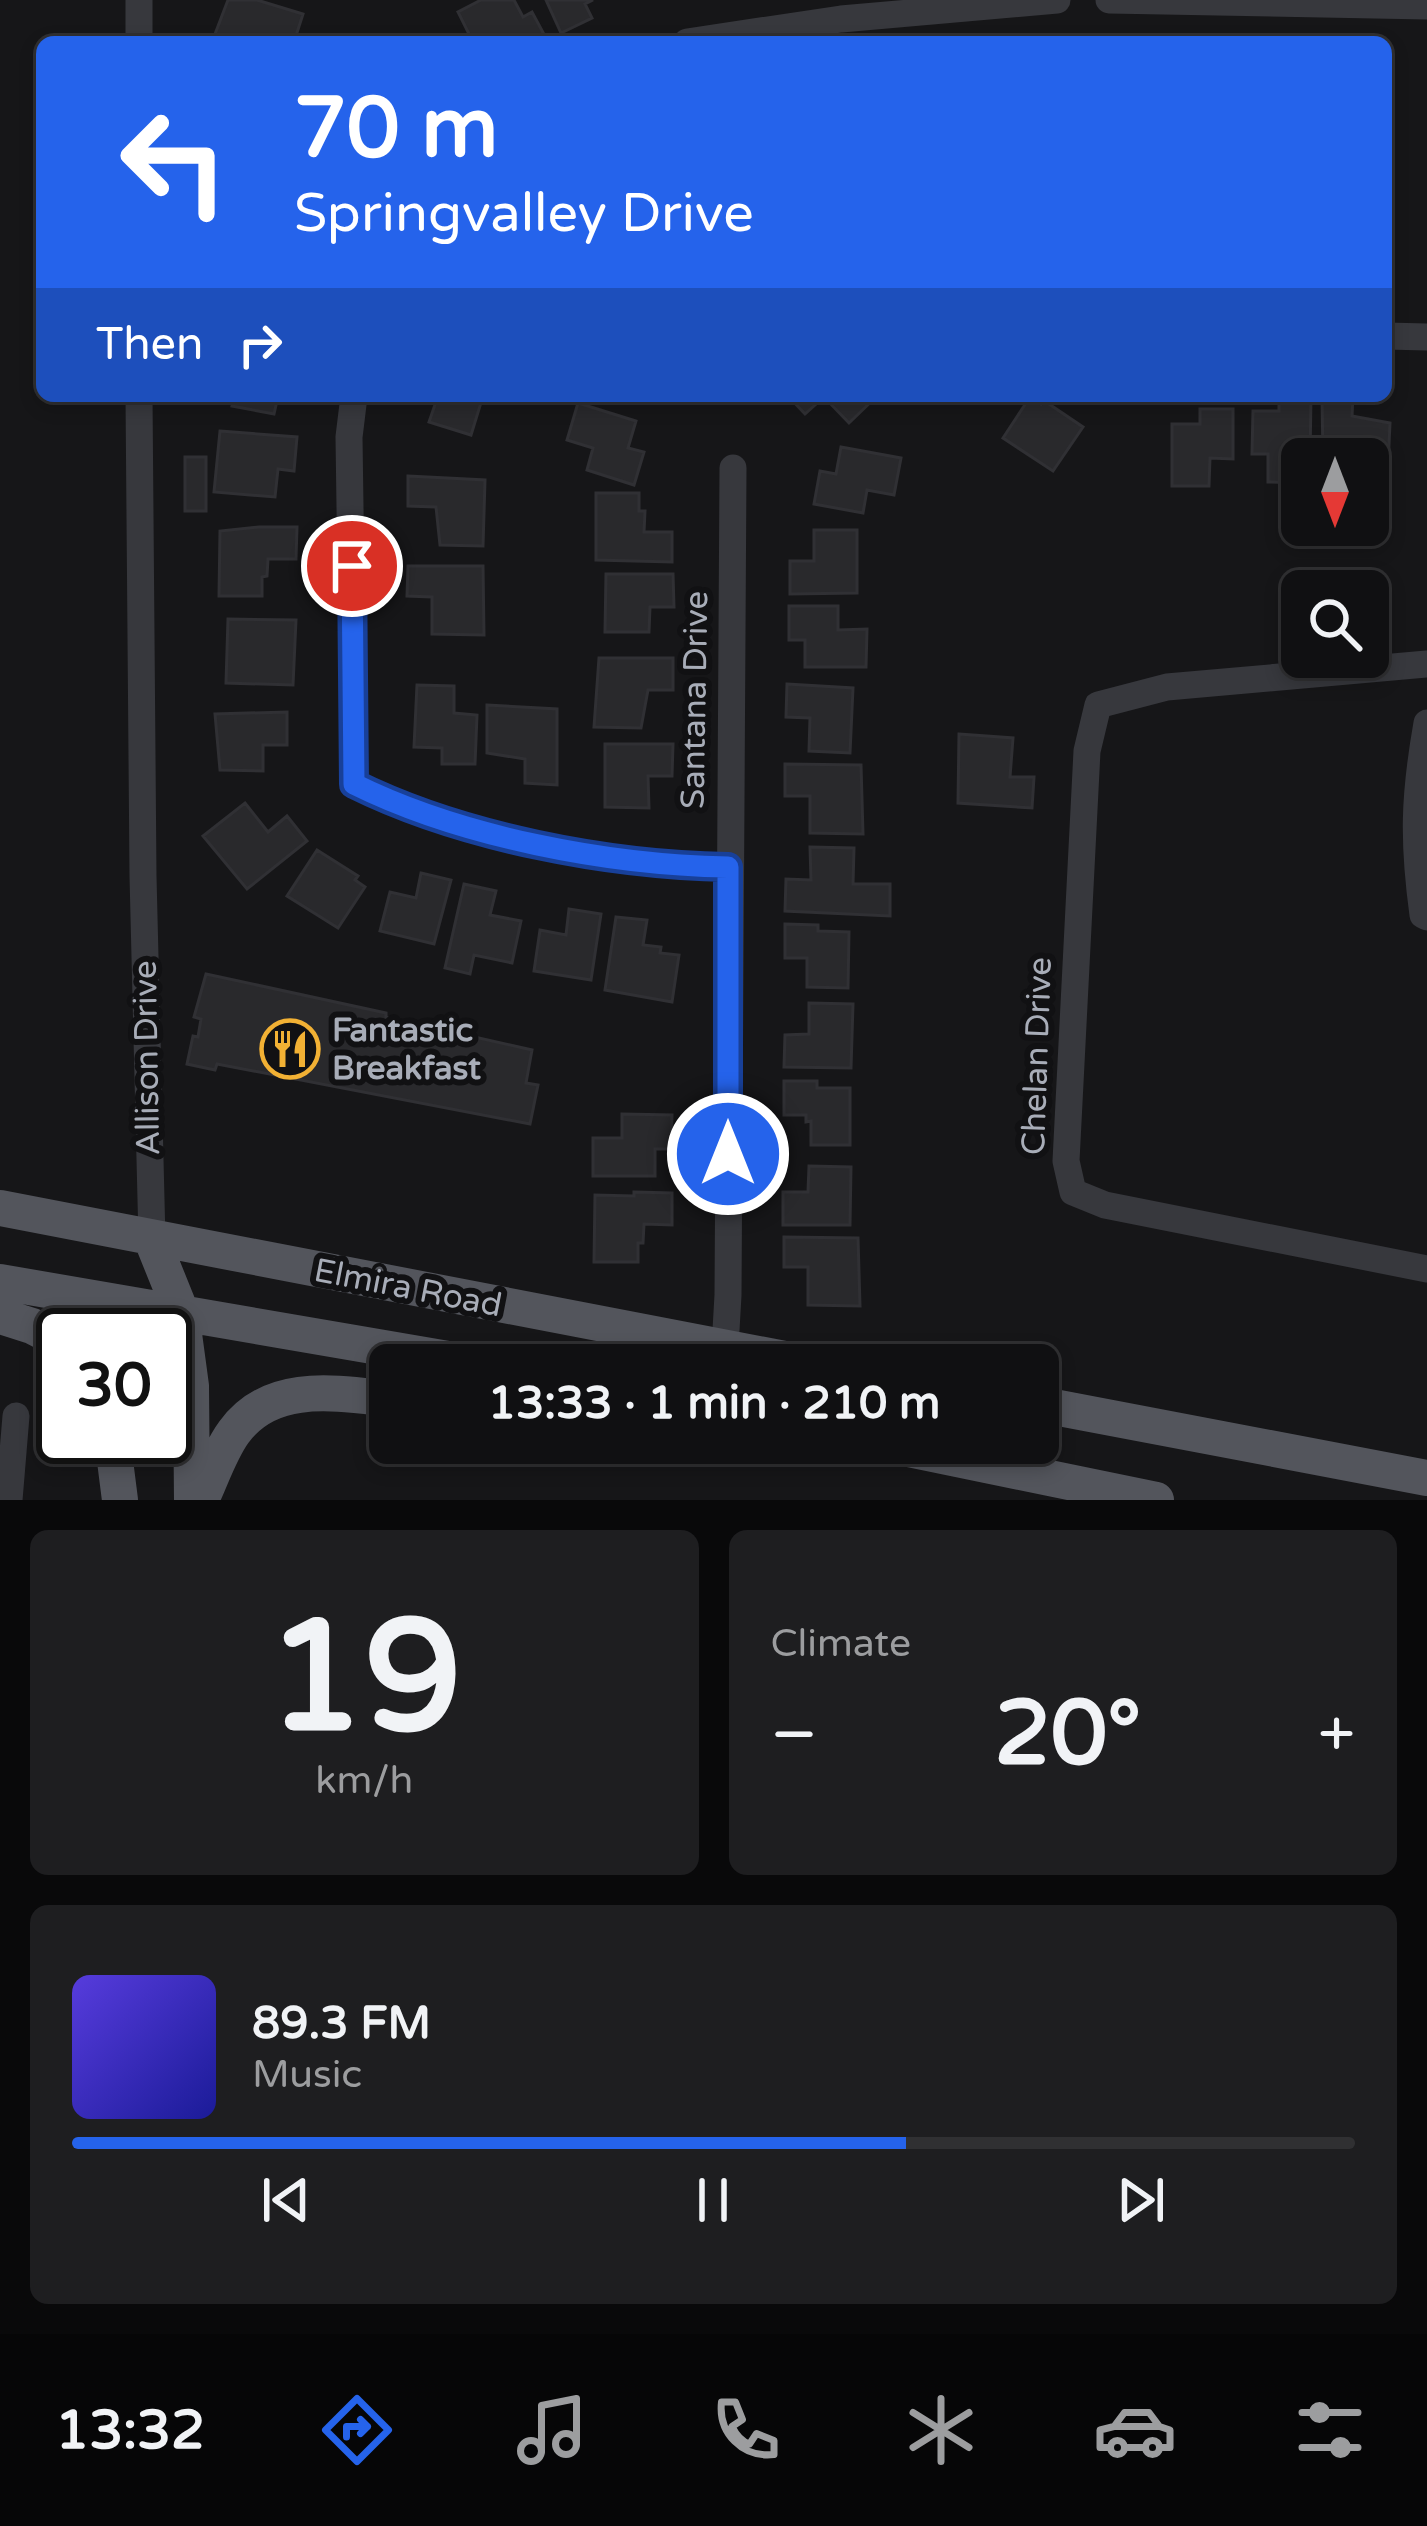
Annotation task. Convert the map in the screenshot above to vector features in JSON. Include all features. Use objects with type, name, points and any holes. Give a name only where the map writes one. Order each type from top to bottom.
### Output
[{"type":"main road","name":"Elmira Road","points":[[0,1208],[661,1344]]},
{"type":"main road","name":"Allison Drive","points":[[152,1240],[179,1308]]},
{"type":"main road","name":"Allison Drive","points":[[144,1308],[152,1240]]},
{"type":"main road","name":"Elmira Road","points":[[0,1282],[95,1308]]},
{"type":"main road","name":"Elmira Road","points":[[192,1314],[369,1345]]},
{"type":"main road","points":[[0,1316],[36,1328]]},
{"type":"main road","points":[[197,1500],[234,1431],[271,1401],[316,1391],[369,1397]]},
{"type":"main road","name":"Allison Drive","points":[[192,1404],[197,1500]]},
{"type":"main road","points":[[1059,1408],[1427,1478]]},
{"type":"main road","points":[[117,1464],[124,1500]]},
{"type":"main road","points":[[124,1500],[129,1464]]},
{"type":"main road","points":[[982,1464],[1156,1500]]},
{"type":"street","points":[[139,0],[139,36]]},
{"type":"street","points":[[727,36],[841,19],[1057,0]]},
{"type":"street","points":[[1108,0],[1427,6]]},
{"type":"street","points":[[1392,336],[1427,337]]},
{"type":"street","name":"Allison Drive","points":[[139,402],[152,1240]]},
{"type":"street","points":[[352,402],[354,784],[408,810],[566,849],[629,862],[728,867]]},
{"type":"street","name":"Santana Drive","points":[[725,1344],[733,468]]},
{"type":"street","name":"Chelan Drive","points":[[1427,664],[1167,687],[1098,705],[1087,752],[1066,1161],[1073,1192],[1105,1205],[1427,1269]]},
{"type":"street","points":[[1427,723],[1415,790],[1415,855],[1427,917]]},
{"type":"street","points":[[9,1500],[16,1416]]},
{"type":"building","points":[[228,0],[257,0],[303,14],[296,36],[214,36]]},
{"type":"building","points":[[481,0],[514,0],[523,17],[532,12],[545,36],[470,36],[458,12]]},
{"type":"building","points":[[546,0],[593,0],[585,4],[592,18],[561,33]]},
{"type":"building","points":[[233,402],[277,402],[274,414],[232,406]]},
{"type":"building","points":[[436,402],[481,402],[471,435],[429,422]]},
{"type":"building","points":[[794,402],[818,402],[805,414]]},
{"type":"building","points":[[829,402],[871,402],[849,423]]},
{"type":"building","points":[[1027,402],[1046,402],[1083,427],[1053,471],[1003,438]]},
{"type":"building","points":[[1279,402],[1311,402],[1310,438],[1281,438],[1281,482],[1268,482],[1268,454],[1252,454],[1253,411],[1279,411]]},
{"type":"building","points":[[1322,402],[1353,402],[1352,416],[1390,423],[1389,444],[1389,438],[1323,438]]},
{"type":"building","points":[[578,403],[636,421],[628,448],[644,452],[634,485],[587,470],[593,448],[567,440]]},
{"type":"building","points":[[1200,409],[1233,409],[1233,459],[1210,458],[1209,486],[1172,486],[1172,424],[1200,424]]},
{"type":"building","points":[[220,431],[297,437],[294,471],[278,469],[275,497],[214,492]]},
{"type":"building","points":[[841,447],[901,458],[894,495],[867,490],[863,513],[814,504],[820,471],[836,474]]},
{"type":"building","points":[[185,457],[206,457],[206,511],[185,511]]},
{"type":"building","points":[[408,476],[485,480],[483,546],[440,545],[436,507],[408,506]]},
{"type":"building","points":[[596,493],[639,493],[639,511],[645,511],[644,532],[672,532],[672,562],[596,560]]},
{"type":"building","points":[[297,527],[296,559],[268,559],[262,596],[219,596],[220,531]]},
{"type":"building","points":[[814,530],[857,530],[857,593],[790,594],[790,561],[814,561]]},
{"type":"building","points":[[408,566],[483,566],[484,635],[432,634],[432,597],[407,596]]},
{"type":"building","points":[[606,574],[673,574],[674,607],[650,607],[649,632],[605,632]]},
{"type":"building","points":[[789,606],[838,606],[838,630],[867,629],[866,667],[805,667],[805,640],[789,640]]},
{"type":"building","points":[[228,619],[296,620],[293,685],[226,683]]},
{"type":"building","points":[[599,658],[673,658],[673,690],[648,690],[641,728],[594,727]]},
{"type":"building","points":[[787,684],[853,688],[850,753],[809,751],[810,718],[786,717]]},
{"type":"building","points":[[417,685],[454,686],[454,713],[477,715],[475,764],[442,764],[442,748],[414,747]]},
{"type":"building","points":[[487,705],[557,709],[557,785],[525,783],[525,759],[487,753]]},
{"type":"building","points":[[287,712],[287,745],[263,745],[263,771],[220,770],[215,714]]},
{"type":"building","points":[[959,734],[1013,738],[1010,777],[1034,777],[1032,808],[958,803]]},
{"type":"building","points":[[605,744],[673,744],[672,776],[648,776],[649,808],[605,807]]},
{"type":"building","points":[[785,764],[861,765],[863,834],[810,833],[810,796],[785,796]]},
{"type":"building","points":[[245,803],[268,832],[287,816],[307,841],[247,889],[203,836]]},
{"type":"building","points":[[810,847],[854,848],[853,884],[890,884],[890,916],[785,911],[786,879],[811,880]]},
{"type":"building","points":[[317,850],[358,876],[355,880],[365,887],[338,928],[287,896]]},
{"type":"building","points":[[421,873],[451,880],[434,944],[380,931],[390,892],[416,898]]},
{"type":"building","points":[[464,884],[496,891],[490,915],[521,921],[512,963],[474,955],[470,974],[445,968]]},
{"type":"building","points":[[569,909],[601,914],[591,980],[534,971],[540,930],[566,935]]},
{"type":"building","points":[[616,917],[647,920],[643,945],[679,955],[672,1002],[605,990]]},
{"type":"building","points":[[785,924],[849,932],[848,988],[807,987],[807,958],[785,958]]},
{"type":"building","points":[[206,974],[532,1050],[526,1083],[538,1085],[530,1124],[217,1064],[215,1070],[187,1064],[193,1036],[198,1037],[201,1019],[194,1017]]},
{"type":"building","points":[[809,1003],[853,1004],[851,1068],[784,1067],[785,1035],[809,1034]]},
{"type":"building","points":[[784,1081],[850,1088],[850,1145],[811,1145],[811,1121],[806,1122],[806,1115],[784,1115]]},
{"type":"building","points":[[622,1114],[672,1115],[671,1149],[655,1149],[655,1176],[593,1176],[593,1138],[622,1138]]},
{"type":"building","points":[[809,1166],[851,1167],[850,1225],[783,1225],[783,1192],[808,1192]]},
{"type":"building","points":[[634,1192],[672,1193],[672,1225],[644,1224],[638,1262],[594,1262],[595,1195],[634,1196]]},
{"type":"building","points":[[784,1237],[858,1238],[860,1306],[808,1305],[808,1267],[784,1267]]},
{"type":"place","name":"Fantastic Breakfast","points":[[290,1049]]},
{"type":"route","points":[[352,566],[354,784],[408,810],[566,849],[629,862],[728,867],[728,1154]]}]
